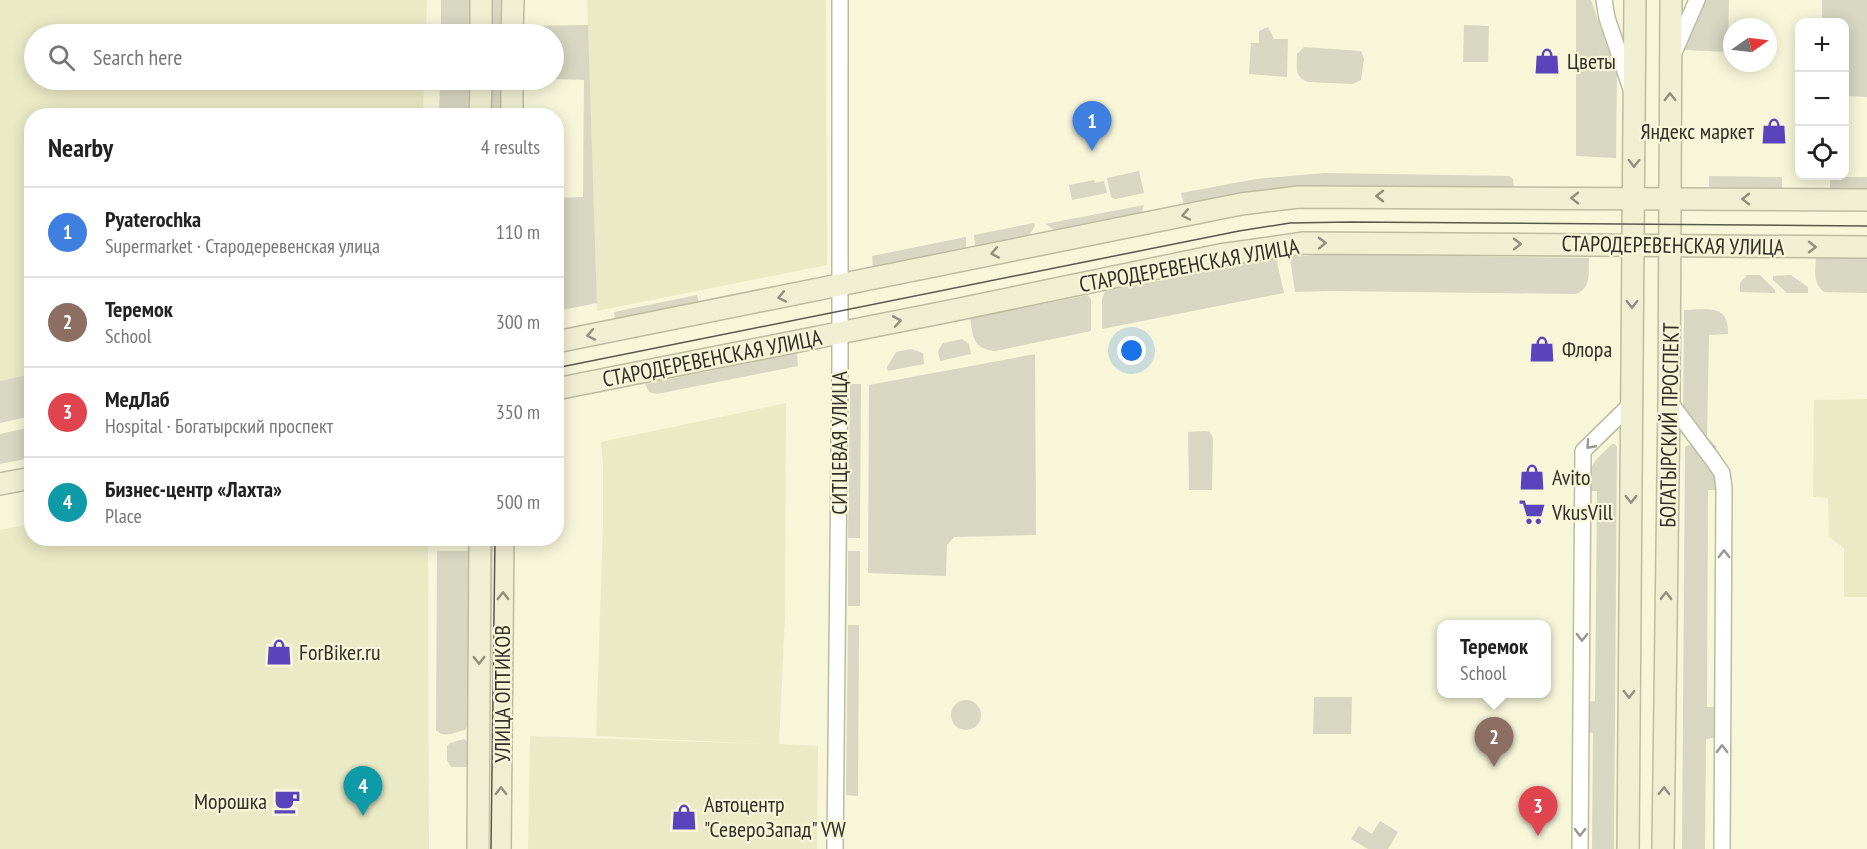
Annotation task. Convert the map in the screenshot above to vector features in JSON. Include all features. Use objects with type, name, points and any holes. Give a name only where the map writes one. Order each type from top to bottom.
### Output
[{"type":"street","points":[[481,24],[482,0]]},
{"type":"street","points":[[512,24],[513,0]]},
{"type":"street","name":"СИТЦЕВАЯ УЛИЦА","points":[[835,849],[840,0]]},
{"type":"street","points":[[1604,0],[1607,18],[1634,100]]},
{"type":"street","name":"БОГАТЫРСКИЙ ПРОСПЕКТ","points":[[1628,849],[1635,0]]},
{"type":"street","name":"БОГАТЫРСКИЙ ПРОСПЕКТ","points":[[1663,849],[1670,401],[1671,0]]},
{"type":"street","points":[[1670,63],[1697,0]]},
{"type":"street","points":[[480,108],[481,90]]},
{"type":"street","points":[[512,90],[512,108]]},
{"type":"street","name":"СТАРОДЕРЕВЕНСКАЯ УЛИЦА","points":[[564,340],[1241,204],[1299,197],[1867,200]]},
{"type":"street","name":"СТАРОДЕРЕВЕНСКАЯ УЛИЦА","points":[[564,387],[1220,255],[1304,243],[1867,247]]},
{"type":"street","points":[[1670,401],[1722,473],[1724,488],[1722,849]]},
{"type":"street","points":[[1580,849],[1583,451],[1631,404]]},
{"type":"street","points":[[0,471],[24,466]]},
{"type":"street","points":[[0,484],[24,480]]},
{"type":"street","name":"УЛИЦА ОПТИКОВ","points":[[478,849],[480,546]]},
{"type":"street","name":"УЛИЦА ОПТИКОВ","points":[[500,849],[503,546]]},
{"type":"shaded area","points":[[0,0],[427,0],[426,24],[24,24],[24,90],[424,90],[423,108],[24,108],[24,376],[0,381]]},
{"type":"shaded area","points":[[441,0],[470,0],[469,24],[441,24]]},
{"type":"shaded area","points":[[490,0],[503,0],[503,24],[490,24]]},
{"type":"shaded area","points":[[587,0],[826,0],[827,265],[597,311]]},
{"type":"shaded area","points":[[1576,0],[1591,0],[1617,75],[1616,158],[1576,156]]},
{"type":"shaded area","points":[[1705,0],[1729,0],[1729,18],[1723,18],[1723,52],[1684,50]]},
{"type":"shaded area","points":[[1822,0],[1867,0],[1867,97],[1849,96],[1849,18],[1822,18]]},
{"type":"shaded area","points":[[564,25],[588,25],[597,303],[564,310],[564,198],[583,197],[584,80],[564,79]]},
{"type":"shaded area","points":[[1464,25],[1489,26],[1488,62],[1463,62]]},
{"type":"shaded area","points":[[1268,27],[1274,39],[1288,39],[1287,77],[1249,74],[1251,43],[1259,43],[1259,31]]},
{"type":"shaded area","points":[[1304,47],[1361,51],[1364,59],[1361,80],[1352,84],[1304,80],[1297,71],[1297,54]]},
{"type":"shaded area","points":[[440,90],[469,90],[468,108],[439,108]]},
{"type":"shaded area","points":[[490,90],[502,90],[502,108],[490,108]]},
{"type":"shaded area","points":[[1139,171],[1144,193],[1115,199],[1111,197],[1107,178]]},
{"type":"shaded area","points":[[1324,173],[1509,176],[1513,179],[1514,188],[1298,188],[1258,191],[1184,205],[1181,193],[1256,179]]},
{"type":"shaded area","points":[[1709,176],[1782,177],[1782,188],[1709,187]]},
{"type":"shaded area","points":[[1867,177],[1867,188],[1830,188],[1830,180]]},
{"type":"shaded area","points":[[1094,180],[1095,183],[1104,181],[1107,193],[1072,200],[1069,185]]},
{"type":"shaded area","points":[[1144,205],[1141,214],[1056,231],[1045,224]]},
{"type":"shaded area","points":[[1034,223],[1035,226],[1028,237],[975,247],[974,235]]},
{"type":"shaded area","points":[[966,237],[966,249],[873,268],[872,256]]},
{"type":"shaded area","points":[[1333,254],[1589,258],[1589,274],[1585,288],[1576,294],[1295,292],[1290,257]]},
{"type":"shaded area","points":[[1276,258],[1284,293],[1102,329],[1102,299],[1105,291]]},
{"type":"shaded area","points":[[1816,258],[1867,258],[1867,293],[1824,292],[1816,281]]},
{"type":"shaded area","points":[[1747,275],[1760,275],[1775,290],[1775,293],[1740,292],[1740,283]]},
{"type":"shaded area","points":[[1791,275],[1808,287],[1808,293],[1787,293],[1773,280],[1773,276]]},
{"type":"shaded area","points":[[697,295],[699,303],[615,320],[614,312]]},
{"type":"shaded area","points":[[1088,295],[1091,300],[1091,331],[995,351],[982,348],[973,336],[970,318]]},
{"type":"shaded area","points":[[1684,310],[1715,310],[1725,317],[1727,324],[1728,334],[1709,335],[1707,437],[1717,447],[1714,451],[1683,411]]},
{"type":"shaded area","points":[[962,339],[969,344],[971,354],[940,361],[938,351],[943,343]]},
{"type":"shaded area","points":[[911,349],[923,353],[924,364],[888,371],[887,367],[896,352]]},
{"type":"shaded area","points":[[797,353],[798,366],[657,394],[649,392],[645,384]]},
{"type":"shaded area","points":[[1035,354],[1036,535],[954,537],[947,545],[946,576],[868,573],[869,385]]},
{"type":"shaded area","points":[[24,376],[24,418],[0,423],[0,381]]},
{"type":"shaded area","points":[[850,384],[861,384],[860,538],[848,538]]},
{"type":"shaded area","points":[[1867,399],[1867,597],[1844,597],[1844,548],[1829,537],[1828,498],[1813,497],[1814,400]]},
{"type":"shaded area","points":[[786,403],[785,617],[779,744],[818,746],[817,849],[528,849],[530,736],[765,744],[596,736],[603,524],[601,442]]},
{"type":"shaded area","points":[[24,429],[24,459],[0,464],[0,434]]},
{"type":"shaded area","points":[[1188,432],[1210,432],[1213,438],[1212,490],[1189,490]]},
{"type":"shaded area","points":[[1612,444],[1617,447],[1614,849],[1592,849],[1593,733],[1586,733],[1587,702],[1595,701],[1597,491],[1589,491],[1589,481],[1593,464]]},
{"type":"shaded area","points":[[1688,445],[1697,448],[1715,474],[1717,490],[1708,490],[1707,707],[1716,707],[1716,738],[1706,739],[1705,849],[1682,849],[1685,447]]},
{"type":"shaded area","points":[[24,525],[24,546],[428,546],[429,849],[0,849],[0,530]]},
{"type":"shaded area","points":[[437,551],[470,551],[469,722],[465,730],[446,734],[436,730]]},
{"type":"shaded area","points":[[848,551],[860,551],[860,606],[848,606]]},
{"type":"shaded area","points":[[848,625],[859,625],[858,796],[846,795]]},
{"type":"shaded area","points":[[1314,697],[1352,697],[1351,734],[1313,734]]},
{"type":"shaded area","points":[[966,700],[972,701],[980,709],[980,721],[972,729],[966,730],[960,729],[952,721],[951,715],[952,709],[960,701]]},
{"type":"shaded area","points":[[464,739],[469,743],[468,767],[451,767],[447,760],[447,746]]},
{"type":"shaded area","points":[[1380,821],[1398,832],[1388,849],[1368,849],[1351,839],[1359,826],[1372,834]]},
{"type":"tram line","points":[[564,366],[1239,231],[1290,223],[1867,226]]},
{"type":"tram line","points":[[491,849],[495,546]]},
{"type":"place","name":"Цветы","points":[[1547,61]]},
{"type":"place","name":"Яндекс маркет","points":[[1774,131]]},
{"type":"place","name":"Pyaterochka","points":[[1092,151]]},
{"type":"place","name":"Флора","points":[[1542,349]]},
{"type":"place","name":"Avito","points":[[1532,477]]},
{"type":"place","name":"VkusVill","points":[[1532,512]]},
{"type":"place","name":"ForBiker.ru","points":[[279,652]]},
{"type":"place","name":"Теремок","points":[[1494,767]]},
{"type":"place","name":"Морошка","points":[[287,801]]},
{"type":"place","name":"Бизнес-центр «Лахта»","points":[[363,816]]},
{"type":"place","name":"Автоцентр \"СевероЗапад\" VW","points":[[684,817]]},
{"type":"place","name":"МедЛаб","points":[[1538,836]]}]
